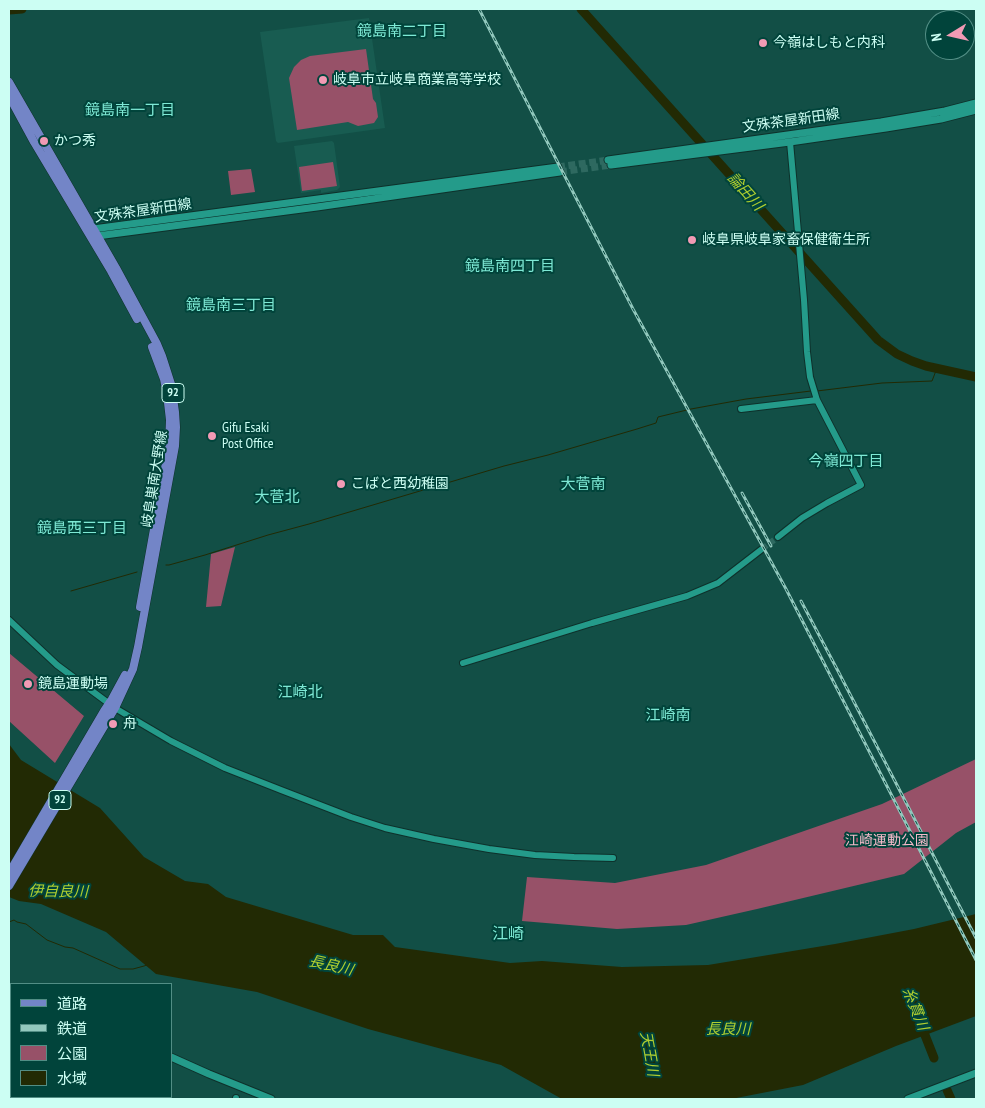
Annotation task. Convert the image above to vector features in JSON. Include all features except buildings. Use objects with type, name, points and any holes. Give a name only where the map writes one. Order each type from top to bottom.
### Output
[{"type":"main road","name":"岐阜巣南大野線","points":[[9,82],[152,345],[167,394],[170,420],[168,446],[133,669],[9,886]]},
{"type":"main road","name":"岐阜巣南大野線","points":[[9,96],[34,142],[90,231],[97,236],[157,344],[168,372],[174,398],[175,446],[148,574]]},
{"type":"main road","name":"文殊茶屋新田線","points":[[610,163],[881,122],[976,103]]},
{"type":"main road","name":"文殊茶屋新田線","points":[[715,148],[790,142],[942,119],[976,110]]},
{"type":"main road","name":"文殊茶屋新田線","points":[[90,231],[559,169],[316,207],[97,236]]},
{"type":"main road","name":"岐阜巣南大野線","points":[[9,873],[110,709]]},
{"type":"main road","points":[[172,1057],[271,1099]]},
{"type":"main road","points":[[908,1099],[976,1073]]},
{"type":"street","points":[[778,537],[802,518],[827,502],[861,485],[817,400],[810,378],[790,142]]},
{"type":"street","points":[[741,410],[817,400]]},
{"type":"street","points":[[463,663],[687,596],[718,583],[762,550]]},
{"type":"street","points":[[9,620],[110,709],[171,742],[225,768],[351,817],[434,839],[535,855],[574,858],[614,858]]},
{"type":"shaded area","name":"岐阜市立岐阜商業高等学校","points":[[369,18],[385,128],[278,143],[276,141],[260,32]]},
{"type":"shaded area","points":[[332,141],[334,143],[340,187],[337,190],[321,193],[321,190],[301,193],[294,146]]},
{"type":"green space","points":[[366,49],[373,99],[376,103],[378,117],[374,123],[358,126],[348,122],[297,130],[289,78],[294,67],[301,60],[310,56]]},
{"type":"green space","points":[[333,162],[337,186],[302,191],[299,167]]},
{"type":"green space","points":[[251,169],[255,192],[231,195],[228,171]]},
{"type":"green space","points":[[235,547],[221,606],[206,607],[211,554]]},
{"type":"green space","name":"鏡島運動場","points":[[9,653],[84,716],[55,763],[9,721]]},
{"type":"green space","name":"江崎運動公園","points":[[976,759],[976,822],[956,833],[904,874],[686,925],[617,929],[522,921],[527,877],[615,883],[706,865],[882,804]]},
{"type":"water","name":"長良川","points":[[9,744],[21,760],[100,808],[144,857],[185,881],[208,884],[226,897],[353,935],[383,935],[395,947],[510,963],[542,961],[622,967],[708,965],[914,929],[976,914],[976,1016],[896,1046],[803,1085],[731,1099],[562,1099],[501,1065],[368,1029],[257,992],[156,974],[106,932],[41,904],[19,901],[9,897]]},
{"type":"waterway","name":"論田川","points":[[9,10],[22,9]]},
{"type":"waterway","name":"論田川","points":[[581,9],[878,340],[897,354],[912,361],[976,377]]},
{"type":"waterway","points":[[817,391],[882,383],[932,381],[937,368]]},
{"type":"waterway","points":[[166,565],[637,429],[656,423],[658,417],[746,399],[811,391]]},
{"type":"waterway","points":[[71,591],[137,572]]},
{"type":"waterway","points":[[9,922],[14,920],[26,924],[47,940],[73,948],[120,969],[133,969],[147,965]]},
{"type":"waterway","name":"糸貫川","points":[[921,1025],[934,1058]]},
{"type":"waterway","name":"糸貫川","points":[[947,1090],[951,1099]]},
{"type":"tunnel","points":[[558,167],[608,160]]},
{"type":"tunnel","points":[[560,172],[611,165]]},
{"type":"tunnel","points":[[762,549],[778,537]]},
{"type":"railway","points":[[479,9],[633,309],[786,589],[976,960]]},
{"type":"railway","points":[[742,493],[771,546]]},
{"type":"railway","points":[[801,601],[976,938]]},
{"type":"place","name":"今嶺はしもと内科","points":[[763,43]]},
{"type":"place","name":"岐阜市立岐阜商業高等学校","points":[[323,80]]},
{"type":"place","name":"かつ秀","points":[[44,141]]},
{"type":"place","name":"岐阜県岐阜家畜保健衛生所","points":[[692,240]]},
{"type":"place","name":"Gifu Esaki Post Office","points":[[212,436]]},
{"type":"place","name":"こばと西幼稚園","points":[[341,484]]},
{"type":"place","name":"鏡島運動場","points":[[28,684]]},
{"type":"place","name":"舟","points":[[113,724]]},
{"type":"district","name":"鏡島南二丁目","points":[[402,32]]},
{"type":"district","name":"鏡島南一丁目","points":[[130,111]]},
{"type":"district","name":"鏡島南四丁目","points":[[510,267]]},
{"type":"district","name":"鏡島南三丁目","points":[[231,306]]},
{"type":"district","name":"今嶺四丁目","points":[[846,462]]},
{"type":"district","name":"大菅南","points":[[583,485]]},
{"type":"district","name":"大菅北","points":[[277,498]]},
{"type":"district","name":"鏡島西三丁目","points":[[82,529]]},
{"type":"district","name":"江崎北","points":[[300,693]]},
{"type":"district","name":"江崎南","points":[[668,716]]},
{"type":"district","name":"江崎","points":[[508,934]]},
{"type":"water label","name":"伊自良川","points":[[58,892]]},
{"type":"water label","name":"天王川","points":[[649,1054]]}]
